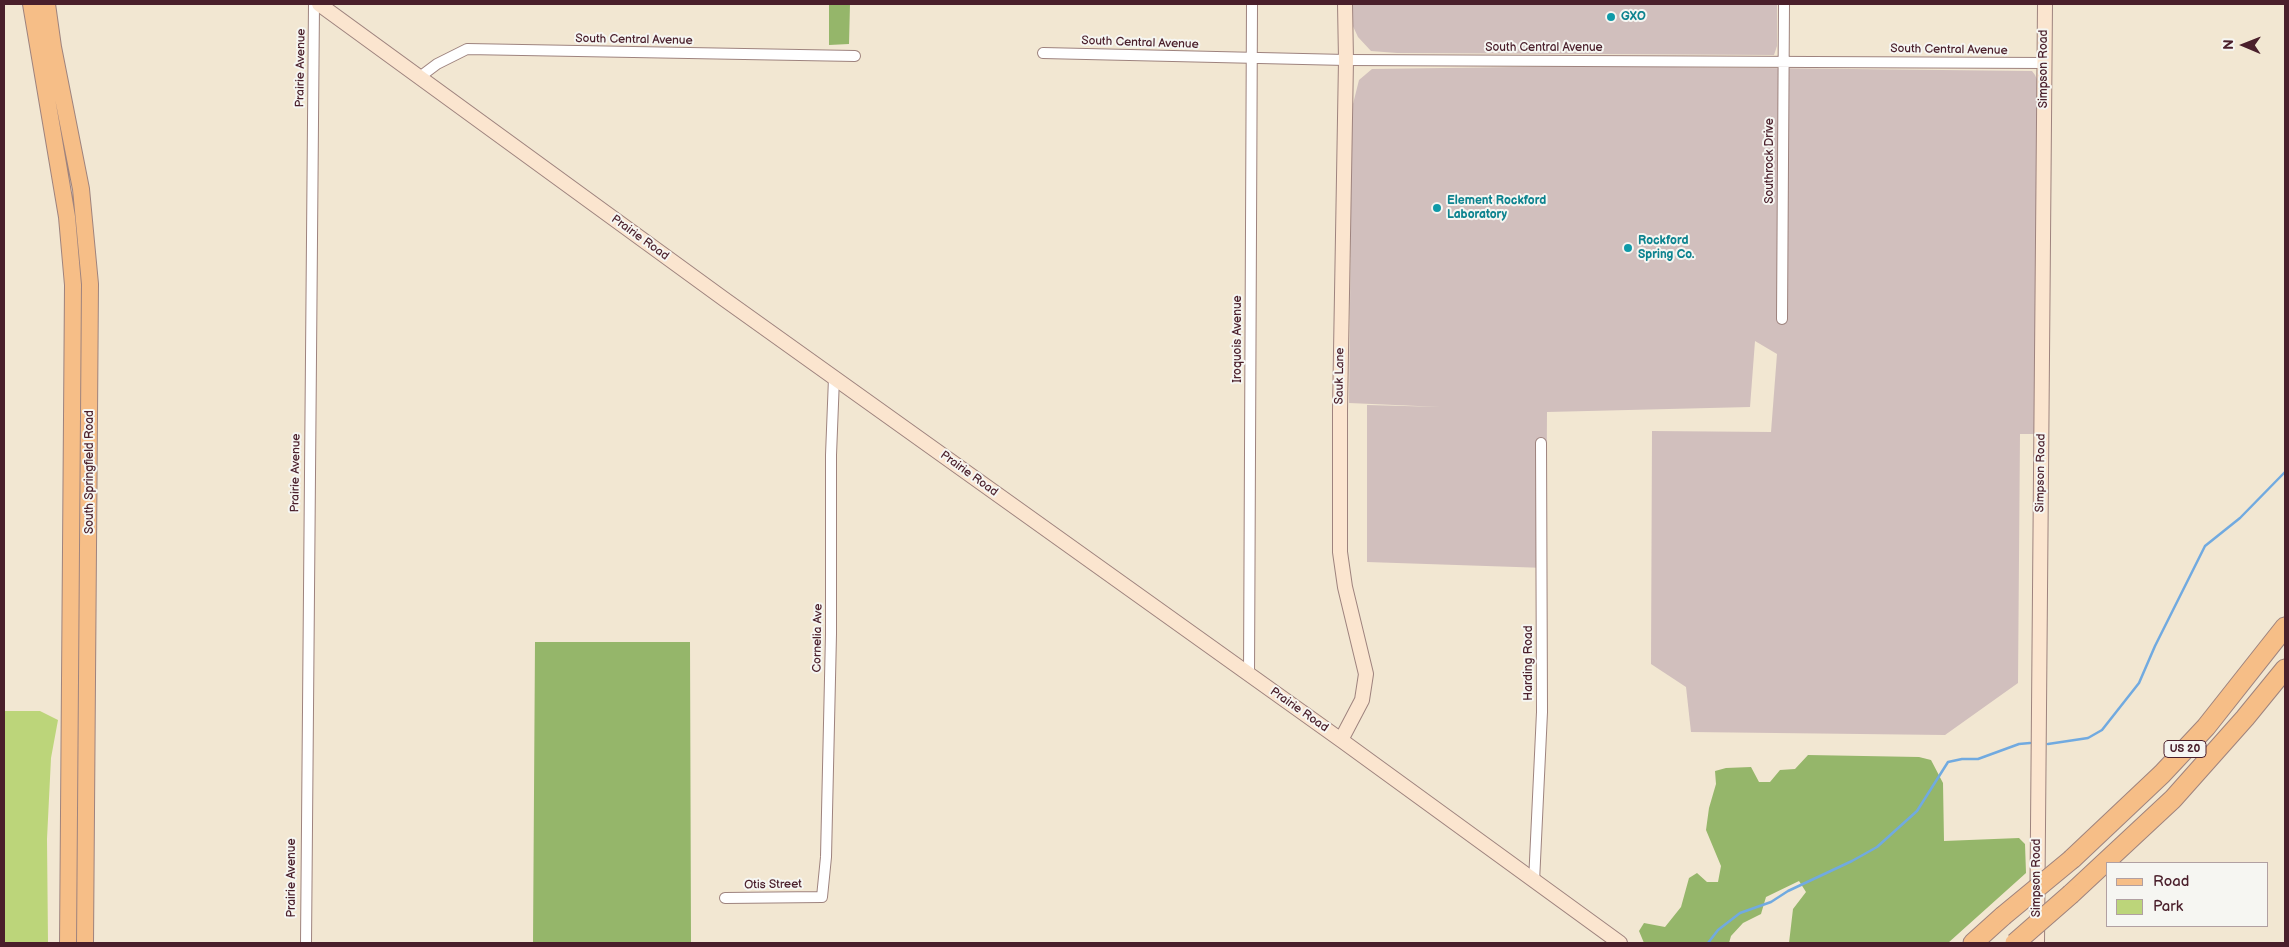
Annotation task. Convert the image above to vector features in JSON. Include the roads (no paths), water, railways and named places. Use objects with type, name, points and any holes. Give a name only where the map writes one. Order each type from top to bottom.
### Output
[{"type":"highway","name":"US 20","points":[[1973,943],[2072,859],[2162,774],[2206,727],[2285,627]]},
{"type":"highway","name":"US 20","points":[[2015,943],[2071,894],[2173,798],[2245,718],[2285,669]]},
{"type":"main road","name":"South Springfield Road","points":[[31,4],[67,217],[73,285],[68,943]]},
{"type":"main road","name":"South Springfield Road","points":[[47,4],[53,47],[81,189],[90,284],[85,943]]},
{"type":"street","name":"Prairie Avenue","points":[[306,943],[314,4]]},
{"type":"street","name":"Prairie Road","points":[[319,4],[421,76],[834,378],[1341,740],[1620,943]]},
{"type":"street","name":"Iroquois Avenue","points":[[1249,674],[1252,4]]},
{"type":"street","name":"Sauk Lane","points":[[1341,740],[1362,700],[1366,674],[1345,587],[1340,552],[1340,400],[1346,60],[1345,4]]},
{"type":"street","name":"Southrock Drive","points":[[1782,318],[1784,4]]},
{"type":"street","name":"Simpson Road","points":[[2037,943],[2044,4]]},
{"type":"street","name":"South Central Avenue","points":[[421,76],[437,64],[468,49],[855,56]]},
{"type":"street","name":"South Central Avenue","points":[[1044,53],[1346,60],[2045,63]]},
{"type":"street","name":"Cornelia Ave","points":[[822,897],[826,858],[834,378]]},
{"type":"street","name":"Harding Road","points":[[1534,882],[1542,712],[1541,443]]},
{"type":"street","name":"Otis Street","points":[[725,898],[822,897]]},
{"type":"waterway","points":[[2048,744],[2088,738],[2102,730],[2139,683],[2155,646],[2205,546],[2240,518],[2285,472]]},
{"type":"waterway","points":[[1708,943],[1718,930],[1740,913],[1771,902],[1788,891],[1877,847],[1917,811],[1948,762],[1962,759],[1978,759],[2019,744],[2030,743]]},
{"type":"place","name":"GXO","points":[[1611,17]]},
{"type":"place","name":"Element Rockford Laboratory","points":[[1437,208]]},
{"type":"place","name":"Rockford Spring Co.","points":[[1628,248]]}]
